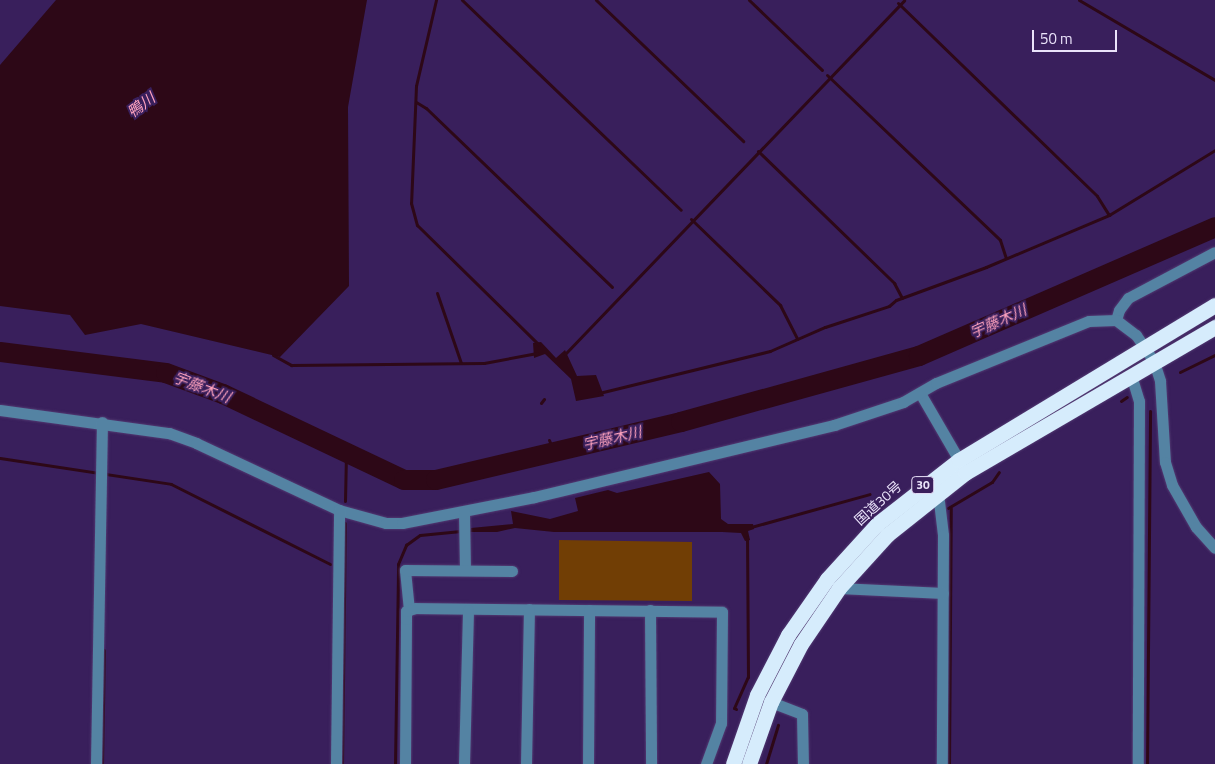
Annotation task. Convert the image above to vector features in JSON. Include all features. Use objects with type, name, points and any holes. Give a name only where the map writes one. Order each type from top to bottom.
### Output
[{"type":"highway","name":"国道30号","points":[[733,764],[757,695],[807,605],[848,553],[877,524],[905,499],[959,460],[1215,305]]},
{"type":"highway","name":"30","points":[[749,764],[771,702],[801,644],[839,588],[886,535],[965,473],[1215,327]]},
{"type":"street","points":[[1116,320],[1118,310],[1128,298],[1215,252]]},
{"type":"street","points":[[0,410],[102,422],[170,433],[196,443],[339,510],[386,523],[402,523],[464,512],[834,425],[920,393],[954,375],[1089,321],[1116,320],[1136,335],[1154,362],[1160,381],[1165,462],[1172,485],[1196,527],[1215,548]]},
{"type":"street","points":[[1131,375],[1139,401],[1138,764]]},
{"type":"street","points":[[920,393],[959,460]]},
{"type":"street","points":[[96,764],[99,472],[102,422]]},
{"type":"street","points":[[938,493],[943,535],[942,764]]},
{"type":"street","points":[[336,764],[339,510]]},
{"type":"street","points":[[464,512],[466,570]]},
{"type":"street","points":[[405,764],[406,619],[409,610],[405,570],[512,571]]},
{"type":"street","points":[[839,588],[861,592],[943,593]]},
{"type":"street","points":[[409,610],[529,609],[722,612],[722,723],[706,764]]},
{"type":"street","points":[[526,764],[529,609]]},
{"type":"street","points":[[464,764],[468,610]]},
{"type":"street","points":[[588,764],[589,610]]},
{"type":"street","points":[[650,610],[650,764]]},
{"type":"street","points":[[771,702],[802,714],[802,764]]},
{"type":"shaded area","points":[[559,540],[692,542],[692,601],[559,600]]},
{"type":"water","name":"鴨川","points":[[56,0],[367,0],[348,107],[349,286],[280,357],[141,324],[85,335],[70,315],[0,306],[0,65]]},
{"type":"water","points":[[541,342],[556,358],[565,350],[577,376],[596,375],[604,396],[576,401],[571,379],[545,354],[534,358],[533,343]]},
{"type":"water","points":[[709,472],[720,484],[721,519],[728,524],[753,524],[754,529],[748,531],[750,540],[745,541],[741,533],[722,532],[554,532],[515,528],[497,532],[470,532],[471,528],[513,524],[511,511],[550,519],[578,511],[575,498],[608,490],[617,493]]},
{"type":"waterway","points":[[436,0],[416,86],[411,203],[417,225],[539,345]]},
{"type":"waterway","points":[[462,0],[681,210]]},
{"type":"waterway","points":[[596,0],[743,141]]},
{"type":"waterway","points":[[749,0],[822,70]]},
{"type":"waterway","points":[[565,354],[904,0]]},
{"type":"waterway","points":[[1079,0],[1215,80]]},
{"type":"waterway","points":[[898,3],[1097,196],[1109,215]]},
{"type":"waterway","points":[[827,75],[1000,240],[1006,258]]},
{"type":"waterway","points":[[416,102],[426,108],[612,287]]},
{"type":"waterway","points":[[599,393],[770,351],[825,327],[889,306],[896,300],[986,267],[1109,215],[1215,150]]},
{"type":"waterway","points":[[758,151],[894,283],[902,298]]},
{"type":"waterway","points":[[691,219],[780,305],[797,339]]},
{"type":"waterway","name":"宇藤木川","points":[[0,352],[166,373],[223,394],[404,480],[436,480],[681,422],[919,356],[1215,227]]},
{"type":"waterway","points":[[437,293],[461,363]]},
{"type":"waterway","points":[[273,355],[291,365],[484,363],[537,353]]},
{"type":"waterway","points":[[1180,372],[1215,355]]},
{"type":"waterway","points":[[1121,401],[1127,397]]},
{"type":"waterway","points":[[541,403],[544,399]]},
{"type":"waterway","points":[[1147,764],[1150,411]]},
{"type":"waterway","points":[[549,440],[554,452]]},
{"type":"waterway","points":[[345,501],[346,453]]},
{"type":"waterway","points":[[0,458],[171,484],[330,564]]},
{"type":"waterway","points":[[948,508],[992,482],[999,472]]},
{"type":"waterway","points":[[751,527],[870,494]]},
{"type":"waterway","points":[[949,764],[951,508]]},
{"type":"waterway","points":[[342,764],[345,523]]},
{"type":"waterway","points":[[395,764],[398,564],[406,545],[420,535],[461,531]]},
{"type":"waterway","points":[[736,709],[734,708],[748,677],[747,537]]},
{"type":"waterway","points":[[102,764],[104,650]]},
{"type":"waterway","points":[[766,764],[778,725]]}]
